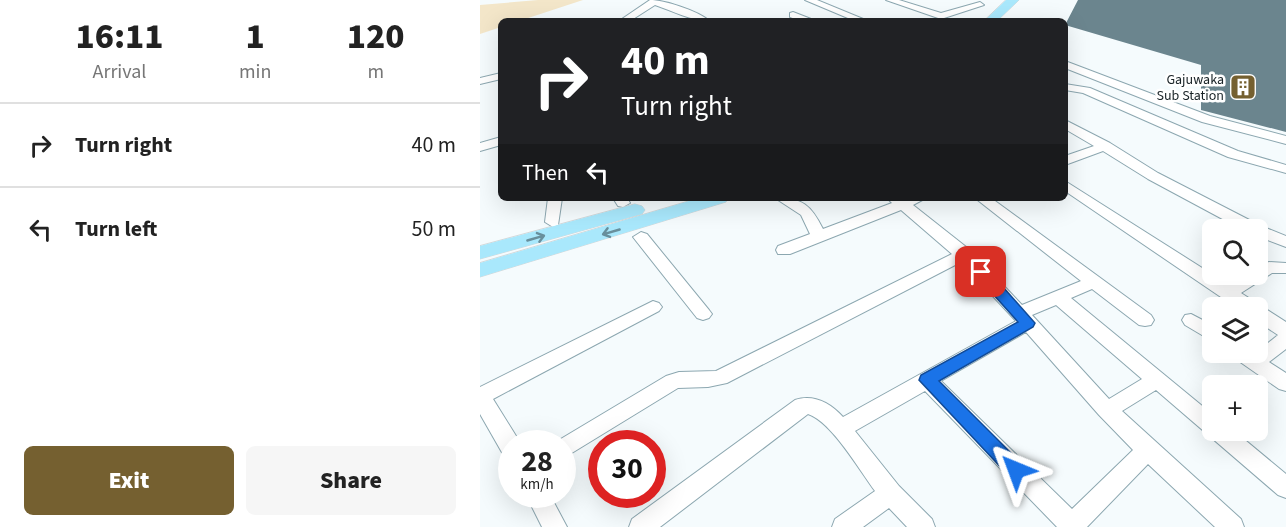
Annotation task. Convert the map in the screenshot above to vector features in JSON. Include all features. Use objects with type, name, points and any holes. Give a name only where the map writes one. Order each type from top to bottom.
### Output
[{"type":"main road","points":[[994,18],[1010,6]]},
{"type":"main road","points":[[480,254],[666,201]]},
{"type":"main road","points":[[480,270],[709,201]]},
{"type":"street","points":[[809,0],[855,18]]},
{"type":"street","points":[[890,0],[941,16],[980,5]]},
{"type":"street","points":[[965,0],[980,5],[1010,6]]},
{"type":"street","points":[[629,18],[655,1],[699,18]]},
{"type":"street","points":[[793,15],[800,18]]},
{"type":"street","points":[[1068,65],[1206,119],[1286,140]]},
{"type":"street","points":[[480,81],[498,77]]},
{"type":"street","points":[[1068,87],[1086,90],[1233,154],[1286,169]]},
{"type":"street","points":[[1068,126],[1153,176],[1235,219]]},
{"type":"street","points":[[480,147],[498,142]]},
{"type":"street","points":[[1068,160],[1105,146]]},
{"type":"street","points":[[1068,186],[1234,297]]},
{"type":"street","points":[[553,222],[555,201]]},
{"type":"street","points":[[787,201],[807,212],[819,237]]},
{"type":"street","points":[[784,250],[903,201]]},
{"type":"street","points":[[906,201],[964,254],[1107,410],[1232,527]]},
{"type":"street","points":[[986,201],[1145,320]]},
{"type":"street","points":[[1268,235],[1286,242]]},
{"type":"street","points":[[641,237],[703,315]]},
{"type":"street","points":[[576,441],[673,381],[684,379],[708,381],[720,378],[964,254]]},
{"type":"street","points":[[1229,294],[1269,267],[1286,268]]},
{"type":"street","points":[[841,429],[927,380],[1058,297],[1095,282]]},
{"type":"street","points":[[1058,297],[1202,418]]},
{"type":"street","points":[[501,430],[480,396],[653,307]]},
{"type":"street","points":[[1268,319],[1286,331]]},
{"type":"street","points":[[1191,321],[1202,328]]},
{"type":"street","points":[[1268,347],[1286,339]]},
{"type":"street","points":[[1256,363],[1286,383]]},
{"type":"street","points":[[927,380],[1071,526],[1149,450]]},
{"type":"street","points":[[1107,410],[1157,380]]},
{"type":"street","points":[[641,527],[802,406],[812,405],[822,410],[841,429],[891,493],[922,527]]},
{"type":"street","points":[[1230,441],[1286,488]]},
{"type":"street","points":[[844,527],[891,493]]},
{"type":"street","points":[[544,508],[555,527]]},
{"type":"shaded area","points":[[538,0],[583,0],[528,18],[498,18],[498,28],[480,34],[480,5]]},
{"type":"building","name":"Gajuwaka Sub Station","points":[[1078,0],[1286,0],[1286,132],[1201,110],[1201,65],[1068,26],[1068,19]]},
{"type":"place","name":"Gajuwaka Sub Station","points":[[1243,87]]},
{"type":"route","points":[[981,272],[1027,323],[927,380],[1016,470]]}]
